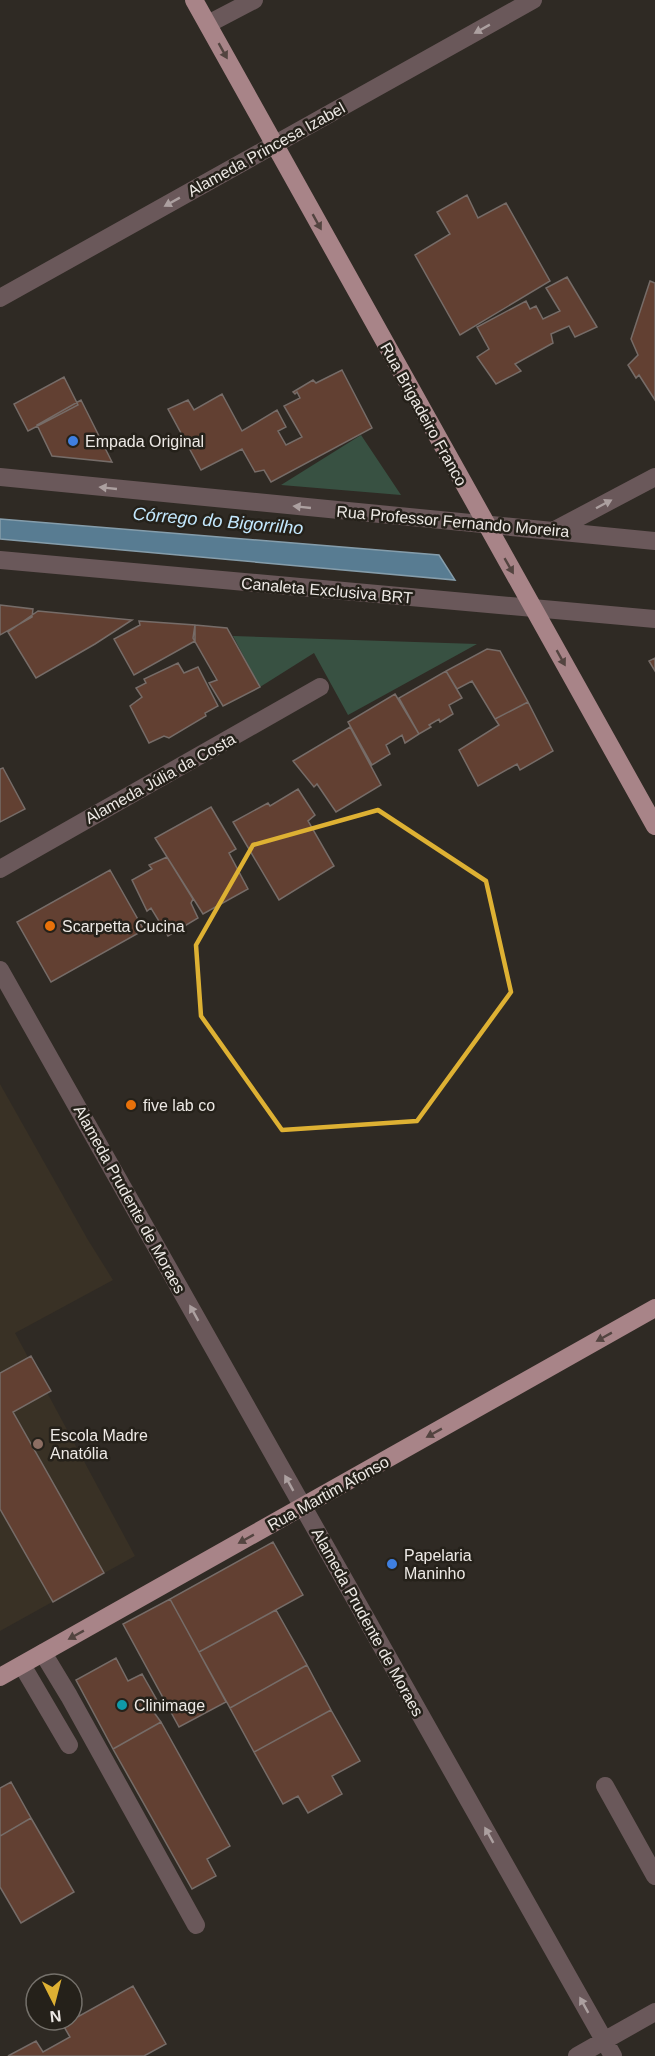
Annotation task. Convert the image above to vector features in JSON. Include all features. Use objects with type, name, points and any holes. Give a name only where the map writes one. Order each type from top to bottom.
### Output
[{"type":"main road","name":"Rua Brigadeiro Franco","points":[[194,0],[655,826]]},
{"type":"main road","name":"Rua Martim Afonso","points":[[0,1677],[655,1308]]},
{"type":"street","points":[[208,24],[254,0]]},
{"type":"street","name":"Alameda Princesa Izabel","points":[[0,298],[533,0]]},
{"type":"street","name":"Rua Professor Fernando Moreira","points":[[0,477],[655,541]]},
{"type":"street","points":[[553,531],[655,477]]},
{"type":"street","name":"Canaleta Exclusiva BRT","points":[[0,560],[655,619]]},
{"type":"street","name":"Alameda Júlia da Costa","points":[[0,869],[320,687]]},
{"type":"street","name":"Alameda Prudente de Moraes","points":[[0,969],[609,2048]]},
{"type":"street","points":[[43,1653],[196,1925]]},
{"type":"street","points":[[22,1665],[69,1745]]},
{"type":"street","points":[[605,1786],[655,1876]]},
{"type":"street","points":[[577,2056],[609,2048],[655,2012]]},
{"type":"highlighted area","points":[[378,810],[486,881],[511,992],[417,1121],[282,1130],[201,1016],[196,945],[253,845]]},
{"type":"shaded area","name":"Escola Madre Anatólia","points":[[0,1084],[113,1280],[15,1333],[135,1556],[0,1631]]},
{"type":"green space","points":[[361,435],[401,495],[281,485]]},
{"type":"green space","points":[[233,636],[477,644],[348,715],[314,653],[260,687]]},
{"type":"water","points":[[0,519],[439,555],[455,580],[0,539]]},
{"type":"building","points":[[467,195],[478,218],[506,203],[550,281],[460,335],[415,255],[450,234],[437,212]]},
{"type":"building","points":[[567,277],[597,327],[575,337],[569,326],[551,334],[553,343],[515,364],[521,371],[496,384],[477,357],[489,349],[477,327],[526,301],[530,309],[536,306],[543,319],[560,311],[546,288]]},
{"type":"building","points":[[650,281],[655,283],[655,400],[639,375],[636,378],[628,365],[638,355],[631,339]]},
{"type":"building","points":[[342,370],[372,428],[271,482],[264,470],[255,472],[242,449],[201,470],[168,409],[188,400],[194,410],[222,394],[242,431],[277,410],[286,427],[278,431],[286,445],[302,437],[284,406],[300,398],[297,392],[295,394],[293,392],[313,380],[316,383]]},
{"type":"building","points":[[64,377],[78,405],[28,431],[14,404]]},
{"type":"building","name":"Empada Original","points":[[81,400],[112,462],[52,456],[37,425]]},
{"type":"building","points":[[0,605],[33,609],[32,617],[0,635]]},
{"type":"building","points":[[38,611],[132,620],[36,678],[8,632]]},
{"type":"building","points":[[139,621],[195,625],[195,641],[134,675],[114,639],[140,625]]},
{"type":"building","points":[[195,625],[227,628],[260,687],[223,706],[209,683],[217,680],[193,638]]},
{"type":"building","points":[[487,649],[500,651],[528,702],[495,719],[472,681],[457,689],[446,671]]},
{"type":"building","points":[[655,658],[655,671],[649,661]]},
{"type":"building","points":[[178,663],[184,673],[198,667],[218,706],[205,713],[206,716],[169,738],[164,736],[149,743],[130,706],[142,697],[136,688],[146,683],[144,679]]},
{"type":"building","points":[[446,671],[462,698],[449,705],[453,714],[440,722],[439,719],[419,734],[399,698]]},
{"type":"building","points":[[395,694],[419,734],[405,743],[402,735],[386,745],[390,754],[372,765],[348,722]]},
{"type":"building","points":[[528,702],[553,751],[520,770],[517,764],[478,786],[459,750],[499,725],[495,719]]},
{"type":"building","points":[[350,727],[381,785],[336,812],[317,784],[314,787],[293,761]]},
{"type":"building","points":[[3,768],[25,809],[0,822],[0,769]]},
{"type":"building","points":[[298,789],[315,815],[308,821],[334,866],[279,900],[233,822],[268,803],[270,806]]},
{"type":"building","points":[[211,807],[236,849],[229,853],[248,889],[203,914],[155,838]]},
{"type":"building","points":[[167,857],[193,899],[191,903],[198,918],[168,936],[151,908],[147,911],[132,880],[152,869],[149,865]]},
{"type":"building","points":[[110,870],[144,930],[51,982],[17,922]]},
{"type":"building","points":[[31,1356],[51,1391],[13,1412],[104,1573],[53,1602],[0,1509],[0,1373]]},
{"type":"building","points":[[273,1542],[303,1595],[199,1652],[170,1599]]},
{"type":"building","points":[[170,1599],[226,1702],[179,1727],[123,1624]]},
{"type":"building","points":[[276,1610],[307,1665],[230,1708],[199,1652]]},
{"type":"building","name":"Clinimage","points":[[116,1658],[128,1681],[142,1674],[158,1702],[150,1707],[161,1722],[113,1749],[76,1680]]},
{"type":"building","points":[[307,1665],[331,1710],[254,1752],[230,1708]]},
{"type":"building","points":[[331,1710],[360,1761],[332,1776],[342,1794],[308,1813],[298,1796],[283,1804],[254,1752]]},
{"type":"building","points":[[161,1722],[230,1846],[207,1859],[216,1876],[192,1889],[113,1749]]},
{"type":"building","points":[[11,1782],[31,1818],[0,1836],[0,1788]]},
{"type":"building","points":[[31,1818],[74,1892],[21,1923],[0,1887],[0,1836]]},
{"type":"building","points":[[133,1986],[166,2044],[144,2056],[8,2056],[36,2041],[43,2052],[70,2037],[67,2032],[84,2032],[84,2013]]},
{"type":"place","name":"Empada Original","points":[[73,441]]},
{"type":"place","name":"Scarpetta Cucina","points":[[50,926]]},
{"type":"place","name":"five lab co","points":[[131,1105]]},
{"type":"place","name":"Escola Madre Anatólia","points":[[38,1444]]},
{"type":"place","name":"Papelaria Maninho","points":[[392,1564]]},
{"type":"place","name":"Clinimage","points":[[122,1705]]},
{"type":"water label","name":"Córrego do Bigorrilho","points":[[218,521]]}]
